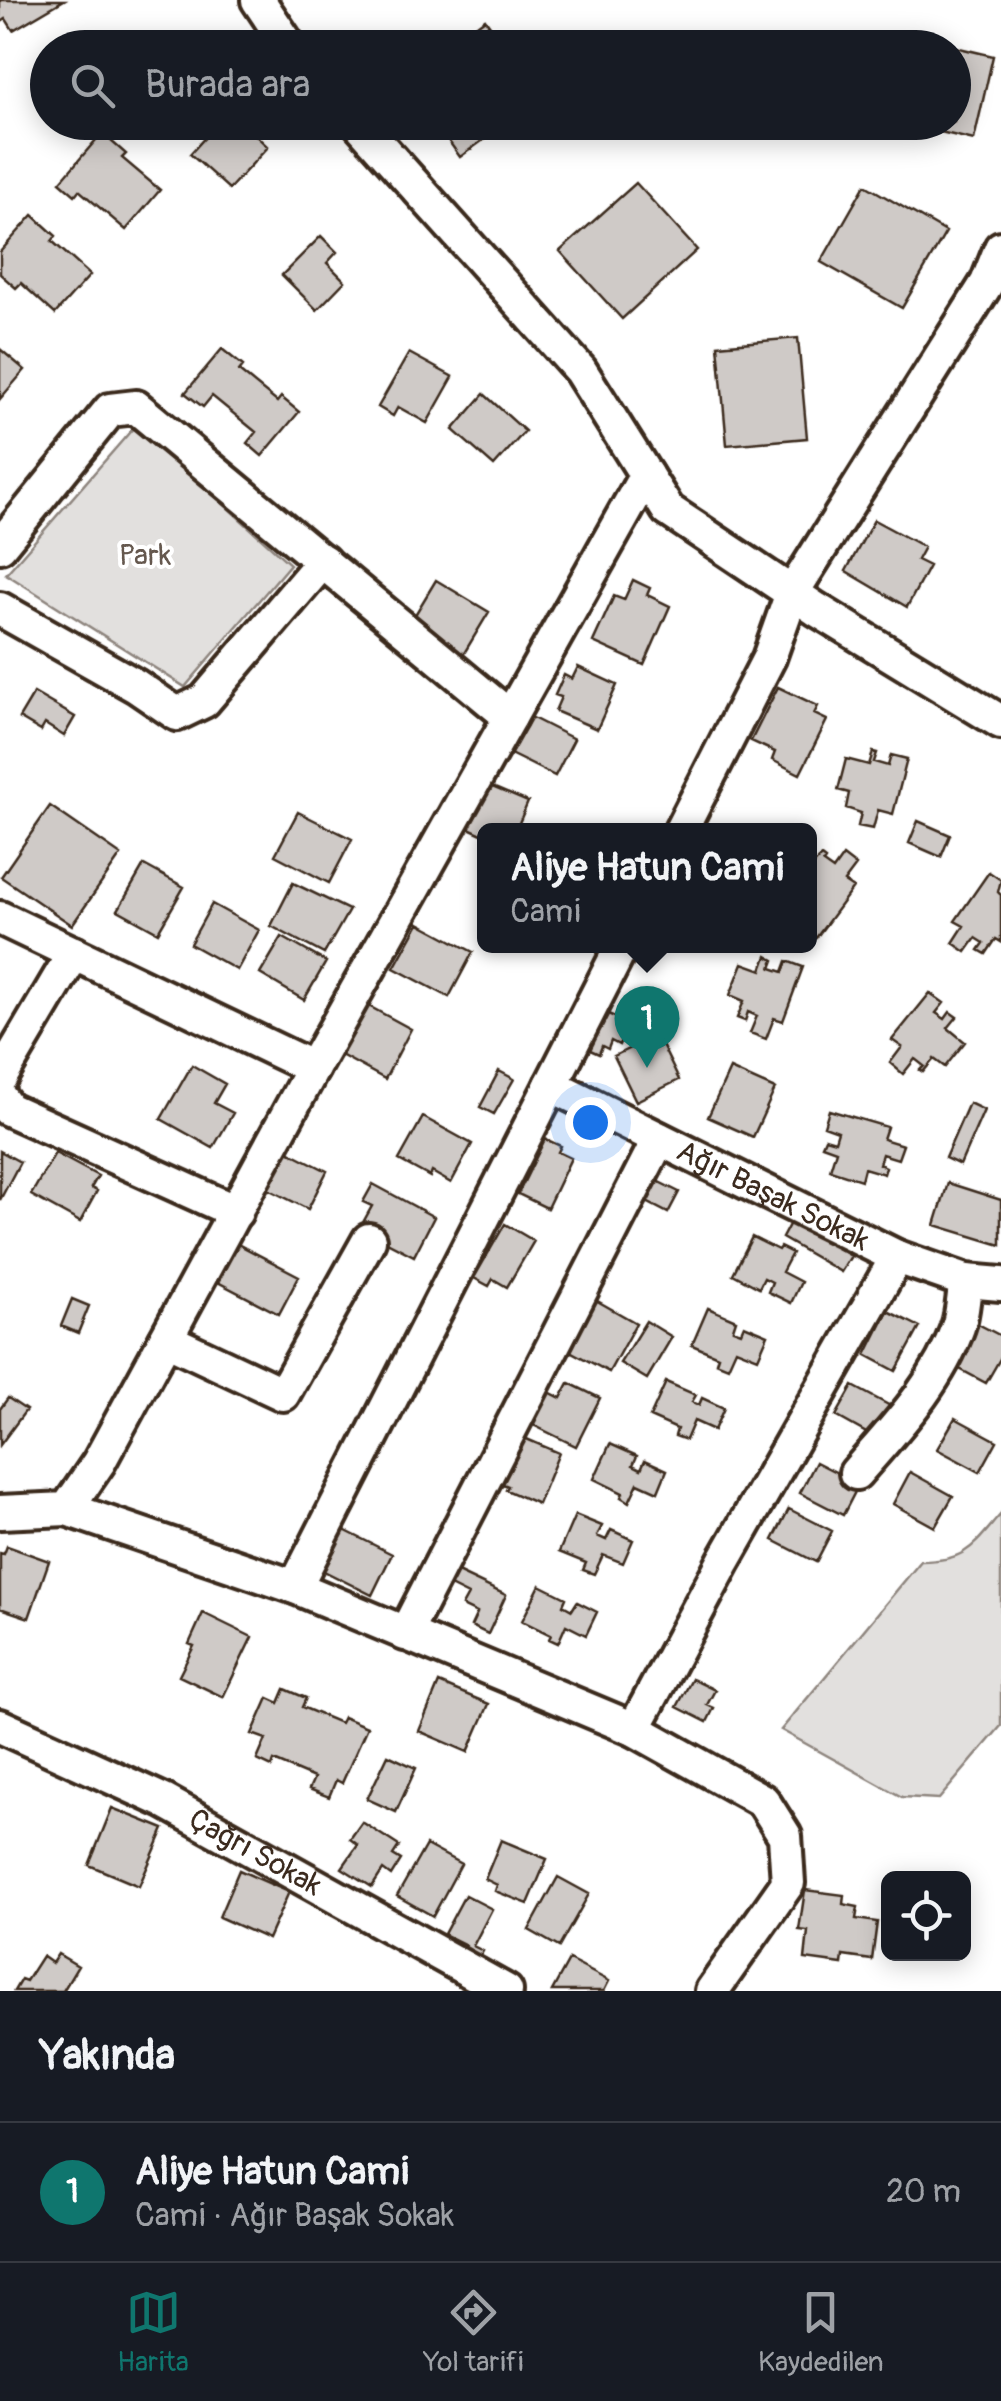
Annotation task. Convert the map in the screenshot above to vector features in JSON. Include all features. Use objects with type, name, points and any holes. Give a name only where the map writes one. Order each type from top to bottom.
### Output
[{"type":"street","points":[[258,0],[278,30]]},
{"type":"street","points":[[374,140],[580,370],[668,510],[792,593],[1001,722]]},
{"type":"street","points":[[685,823],[769,658],[792,593],[987,283],[1001,248]]},
{"type":"street","points":[[0,546],[110,410],[136,407],[510,716]]},
{"type":"street","points":[[67,1509],[99,1462],[313,1068],[646,474]]},
{"type":"street","points":[[0,609],[136,686],[177,714],[204,701],[323,560]]},
{"type":"street","points":[[0,918],[313,1068]]},
{"type":"street","points":[[0,1078],[74,953]]},
{"type":"street","points":[[294,1587],[618,953]]},
{"type":"street","name":"Ağır Başak Sokak","points":[[551,1084],[897,1256],[966,1281],[1001,1284]]},
{"type":"street","points":[[0,1098],[8,1108],[236,1212]]},
{"type":"street","points":[[405,1634],[659,1138]]},
{"type":"street","points":[[166,1339],[284,1394],[369,1240]]},
{"type":"street","points":[[634,1729],[897,1256]]},
{"type":"street","points":[[856,1474],[914,1406],[935,1372],[958,1326],[966,1281]]},
{"type":"street","points":[[0,1512],[67,1509],[294,1587],[634,1729],[764,1802],[785,1836],[788,1883],[712,1991]]},
{"type":"street","name":"Çağrı Sokak","points":[[0,1726],[164,1802],[506,1991]]},
{"type":"green space","name":"Park","points":[[136,425],[290,564],[185,687],[6,574]]},
{"type":"green space","points":[[1001,1514],[1001,1726],[939,1799],[902,1797],[781,1730],[921,1561],[949,1558],[968,1550]]},
{"type":"building","points":[[0,0],[64,0],[13,30],[6,19],[0,23]]},
{"type":"building","points":[[485,19],[493,30],[470,30]]},
{"type":"building","points":[[971,51],[993,56],[974,140],[971,139]]},
{"type":"building","points":[[96,140],[110,140],[126,154],[122,158],[160,190],[126,230],[79,190],[75,195],[60,182]]},
{"type":"building","points":[[203,140],[261,140],[268,147],[229,189],[190,154]]},
{"type":"building","points":[[448,140],[483,140],[460,157]]},
{"type":"building","points":[[636,183],[697,250],[622,319],[560,251]]},
{"type":"building","points":[[865,185],[946,232],[902,308],[821,262]]},
{"type":"building","points":[[33,215],[56,236],[52,241],[90,275],[55,314],[21,283],[16,288],[0,274],[0,252]]},
{"type":"building","points":[[321,236],[337,252],[327,263],[345,281],[317,310],[282,275]]},
{"type":"building","points":[[798,338],[807,438],[727,445],[718,345]]},
{"type":"building","points":[[0,349],[25,370],[0,399]]},
{"type":"building","points":[[222,349],[243,366],[239,371],[277,402],[281,397],[299,412],[262,456],[247,443],[256,432],[212,396],[203,407],[185,393]]},
{"type":"building","points":[[409,353],[453,377],[427,423],[398,407],[393,416],[378,407]]},
{"type":"building","points":[[484,394],[525,431],[494,466],[453,430]]},
{"type":"building","points":[[874,520],[924,547],[917,560],[929,566],[907,607],[846,571]]},
{"type":"building","points":[[436,580],[489,612],[463,655],[410,623]]},
{"type":"building","points":[[633,580],[650,588],[647,595],[670,606],[644,665],[593,642],[614,596],[624,600]]},
{"type":"building","points":[[578,667],[617,685],[597,729],[555,711],[561,697],[555,695],[564,675],[572,679]]},
{"type":"building","points":[[778,687],[818,706],[814,714],[827,720],[800,774],[772,760],[775,752],[751,741]]},
{"type":"building","points":[[34,693],[75,717],[64,736],[45,724],[41,731],[19,718]]},
{"type":"building","points":[[519,711],[574,739],[555,776],[500,749]]},
{"type":"building","points":[[873,752],[877,753],[874,762],[888,766],[891,755],[907,759],[893,814],[878,810],[873,829],[858,826],[861,813],[846,808],[849,793],[838,790],[846,759],[869,765]]},
{"type":"building","points":[[478,781],[528,802],[519,823],[477,823],[477,832],[460,824]]},
{"type":"building","points":[[50,806],[121,855],[72,925],[1,877]]},
{"type":"building","points":[[298,812],[352,839],[329,883],[275,855]]},
{"type":"building","points":[[918,821],[950,835],[941,857],[909,843]]},
{"type":"building","points":[[843,856],[856,866],[844,882],[853,888],[817,937],[817,861],[821,857],[833,870]]},
{"type":"building","points":[[144,865],[184,887],[158,932],[118,910]]},
{"type":"building","points":[[989,872],[1001,880],[1001,942],[996,939],[986,954],[979,950],[984,943],[976,938],[966,952],[953,943],[964,926],[955,921]]},
{"type":"building","points":[[293,883],[349,910],[324,954],[271,926]]},
{"type":"building","points":[[212,904],[259,930],[237,970],[190,944]]},
{"type":"building","points":[[419,923],[473,952],[449,997],[394,968]]},
{"type":"building","points":[[282,937],[326,962],[304,1000],[260,974]]},
{"type":"building","points":[[767,956],[774,960],[771,968],[783,972],[787,961],[803,967],[783,1021],[774,1018],[766,1039],[750,1033],[757,1016],[748,1012],[745,1021],[737,1018],[744,1001],[730,995],[743,963],[762,970]]},
{"type":"building","points":[[930,993],[944,1003],[936,1013],[945,1019],[950,1012],[957,1017],[948,1028],[965,1042],[945,1067],[934,1059],[923,1072],[920,1070],[924,1066],[915,1059],[903,1074],[890,1063],[902,1047],[892,1040]]},
{"type":"building","points":[[365,1004],[411,1029],[385,1079],[339,1054]]},
{"type":"building","points":[[595,1008],[628,1023],[619,1045],[611,1041],[608,1049],[602,1046],[599,1054],[579,1045]]},
{"type":"building","points":[[657,1035],[679,1080],[636,1101],[614,1056]]},
{"type":"building","points":[[192,1065],[225,1084],[214,1103],[233,1113],[213,1148],[161,1119]]},
{"type":"building","points":[[730,1069],[775,1089],[753,1137],[708,1117]]},
{"type":"building","points":[[499,1071],[514,1079],[494,1114],[480,1107]]},
{"type":"building","points":[[969,1103],[984,1110],[960,1165],[945,1158]]},
{"type":"building","points":[[829,1110],[887,1127],[883,1139],[903,1145],[898,1159],[882,1154],[879,1164],[886,1167],[884,1174],[864,1168],[861,1180],[830,1170],[836,1150],[822,1145],[825,1138],[835,1141],[838,1131],[824,1126]]},
{"type":"building","points":[[423,1117],[472,1144],[451,1183],[432,1172],[430,1177],[399,1160]]},
{"type":"building","points":[[545,1139],[561,1146],[558,1152],[571,1158],[547,1208],[518,1194]]},
{"type":"building","points":[[284,1149],[327,1171],[308,1209],[264,1187]]},
{"type":"building","points":[[0,1151],[20,1162],[0,1200]]},
{"type":"building","points":[[55,1153],[98,1176],[91,1188],[97,1191],[80,1222],[31,1195]]},
{"type":"building","points":[[653,1179],[679,1192],[668,1213],[641,1199]]},
{"type":"building","points":[[948,1183],[1001,1200],[1001,1245],[935,1225]]},
{"type":"building","points":[[373,1184],[434,1217],[414,1256],[360,1228],[372,1206],[363,1202]]},
{"type":"building","points":[[791,1221],[851,1256],[841,1272],[782,1238]]},
{"type":"building","points":[[505,1224],[534,1241],[507,1287],[493,1279],[489,1286],[474,1278]]},
{"type":"building","points":[[752,1237],[792,1253],[782,1272],[801,1282],[791,1303],[768,1292],[772,1282],[764,1278],[759,1288],[733,1274]]},
{"type":"building","points":[[230,1240],[299,1276],[279,1314],[210,1278]]},
{"type":"building","points":[[585,1294],[636,1323],[609,1372],[557,1344]]},
{"type":"building","points":[[72,1299],[89,1306],[78,1333],[61,1326]]},
{"type":"building","points":[[708,1308],[736,1320],[733,1329],[741,1332],[744,1325],[768,1335],[758,1358],[736,1349],[728,1367],[716,1362],[718,1356],[692,1345]]},
{"type":"building","points":[[888,1311],[920,1327],[896,1371],[866,1355]]},
{"type":"building","points":[[646,1321],[672,1337],[647,1379],[620,1363]]},
{"type":"building","points":[[978,1324],[1001,1336],[1001,1357],[986,1383],[954,1366]]},
{"type":"building","points":[[666,1382],[696,1395],[692,1402],[699,1405],[702,1398],[724,1408],[714,1430],[694,1421],[686,1440],[675,1436],[677,1429],[650,1417]]},
{"type":"building","points":[[569,1383],[600,1398],[576,1446],[523,1420],[539,1387],[561,1398]]},
{"type":"building","points":[[853,1386],[896,1409],[879,1440],[836,1416]]},
{"type":"building","points":[[8,1398],[26,1410],[0,1445],[0,1409]]},
{"type":"building","points":[[955,1418],[997,1441],[980,1472],[937,1449]]},
{"type":"building","points":[[515,1434],[559,1453],[538,1504],[495,1481]]},
{"type":"building","points":[[610,1444],[637,1456],[633,1465],[641,1469],[645,1460],[667,1470],[658,1492],[638,1483],[629,1502],[621,1497],[623,1493],[594,1479]]},
{"type":"building","points":[[816,1462],[859,1484],[843,1515],[800,1493]]},
{"type":"building","points":[[910,1472],[953,1496],[935,1527],[893,1504]]},
{"type":"building","points":[[789,1509],[832,1531],[816,1562],[773,1540]]},
{"type":"building","points":[[575,1515],[602,1526],[597,1536],[606,1540],[611,1530],[633,1540],[623,1563],[603,1555],[594,1574],[583,1570],[586,1563],[559,1552]]},
{"type":"building","points":[[336,1526],[392,1554],[372,1595],[316,1567]]},
{"type":"building","points":[[7,1546],[49,1561],[29,1618],[0,1608],[0,1553],[4,1554]]},
{"type":"building","points":[[449,1568],[506,1595],[488,1634],[471,1626],[477,1613],[462,1606],[468,1595],[442,1582]]},
{"type":"building","points":[[540,1585],[566,1598],[563,1605],[572,1610],[577,1602],[597,1612],[586,1635],[566,1625],[558,1643],[549,1639],[551,1635],[522,1621]]},
{"type":"building","points":[[203,1613],[252,1637],[223,1697],[179,1676],[194,1646],[189,1644]]},
{"type":"building","points":[[692,1679],[715,1690],[707,1705],[714,1708],[707,1722],[677,1707]]},
{"type":"building","points":[[439,1683],[489,1704],[468,1752],[419,1731]]},
{"type":"building","points":[[285,1689],[306,1698],[302,1707],[340,1723],[343,1717],[367,1727],[342,1783],[336,1780],[329,1797],[309,1789],[314,1778],[274,1761],[272,1767],[257,1760],[266,1739],[252,1734],[268,1698],[279,1703]]},
{"type":"building","points":[[388,1755],[416,1768],[396,1812],[367,1799]]},
{"type":"building","points":[[112,1808],[164,1829],[139,1886],[89,1865]]},
{"type":"building","points":[[362,1822],[399,1846],[393,1855],[401,1860],[391,1876],[383,1870],[372,1887],[342,1868],[358,1845],[350,1839]]},
{"type":"building","points":[[501,1840],[547,1859],[528,1904],[495,1891],[497,1885],[485,1879]]},
{"type":"building","points":[[426,1845],[461,1864],[433,1916],[397,1896]]},
{"type":"building","points":[[239,1870],[289,1892],[268,1939],[219,1917]]},
{"type":"building","points":[[558,1877],[589,1894],[559,1947],[529,1930]]},
{"type":"building","points":[[805,1890],[844,1895],[843,1904],[858,1907],[856,1919],[877,1922],[872,1960],[843,1956],[842,1964],[805,1959],[808,1931],[799,1930]]},
{"type":"building","points":[[465,1895],[492,1909],[473,1946],[483,1951],[478,1960],[462,1952],[466,1945],[444,1934]]},
{"type":"building","points":[[58,1954],[78,1966],[63,1991],[14,1991],[21,1979],[26,1981],[42,1956],[52,1963]]},
{"type":"building","points":[[569,1960],[609,1981],[604,1991],[552,1991]]},
{"type":"place","name":"Aliye Hatun Cami","points":[[647,1068]]}]
